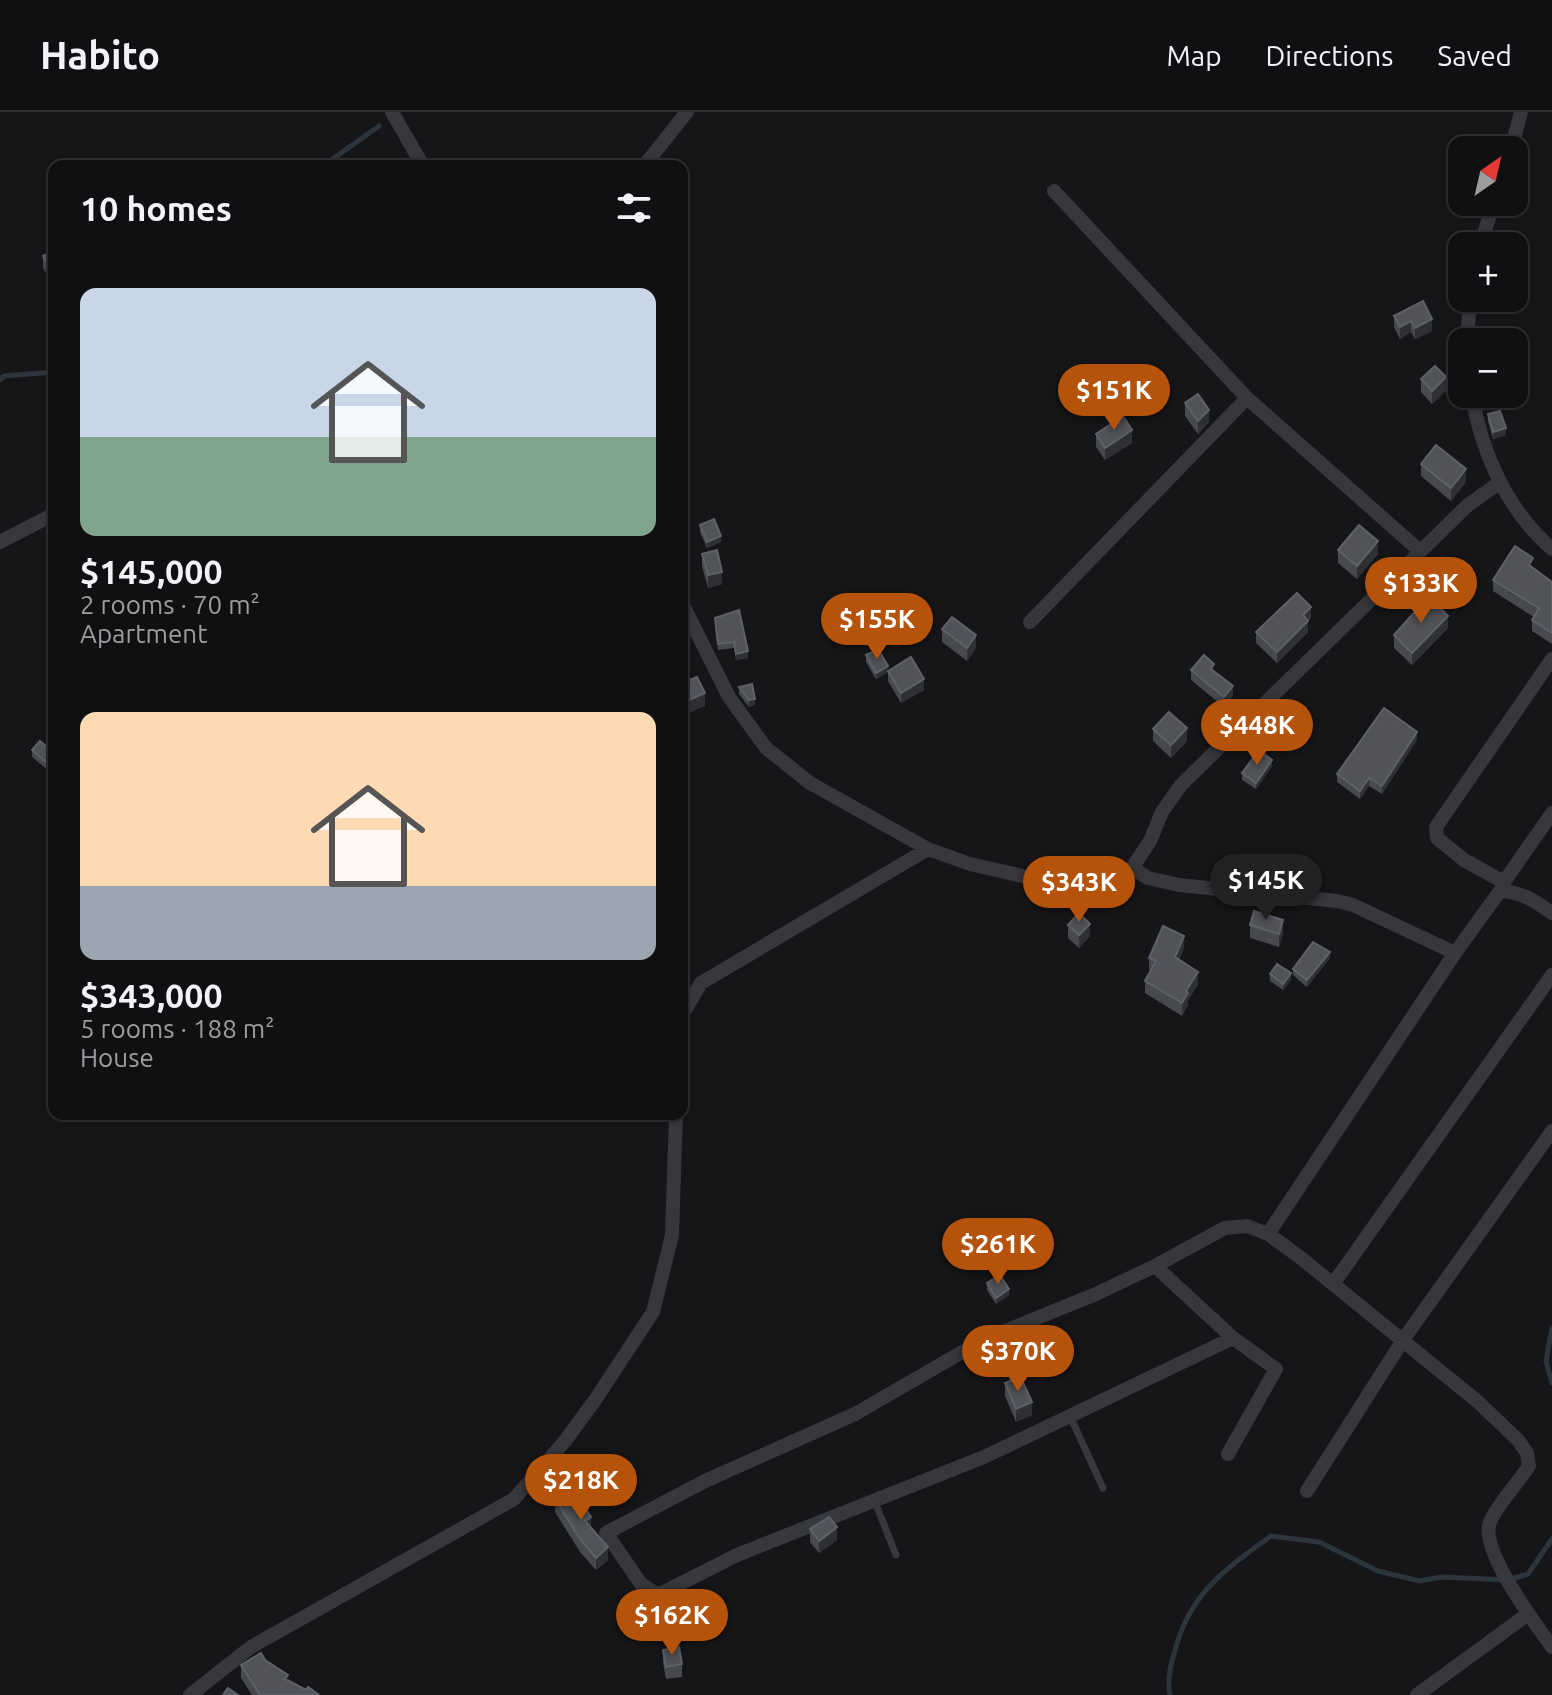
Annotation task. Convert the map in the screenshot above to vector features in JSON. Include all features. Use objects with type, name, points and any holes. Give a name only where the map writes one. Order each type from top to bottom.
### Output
[{"type":"street","points":[[392,112],[420,160]]},
{"type":"street","points":[[649,160],[687,112]]},
{"type":"street","points":[[1515,136],[1521,112]]},
{"type":"street","points":[[1054,191],[1247,398],[1420,551]]},
{"type":"street","points":[[1030,622],[1247,398]]},
{"type":"street","points":[[1474,408],[1499,483],[1552,549]]},
{"type":"street","points":[[688,615],[729,697],[766,748],[810,783],[928,849],[970,864],[1027,877],[1110,877],[1132,868],[1150,841],[1162,812],[1181,785],[1468,505],[1499,483]]},
{"type":"street","points":[[0,542],[48,517]]},
{"type":"street","points":[[1552,659],[1436,827],[1437,838],[1464,860],[1502,886],[1530,897],[1552,913]]},
{"type":"street","points":[[1268,1234],[1552,813]]},
{"type":"street","points":[[688,1005],[701,983],[928,849]]},
{"type":"street","points":[[1132,868],[1148,878],[1179,885],[1353,905],[1455,953]]},
{"type":"street","points":[[1333,1284],[1552,975]]},
{"type":"street","points":[[190,1695],[251,1647],[514,1499],[565,1441],[653,1312],[672,1235],[676,1120]]},
{"type":"street","points":[[1307,1491],[1403,1340],[1552,1131]]},
{"type":"street","points":[[1233,1338],[984,1457],[737,1555],[658,1595],[641,1584],[606,1533],[705,1481],[855,1414],[983,1340],[1096,1294],[1225,1228],[1247,1226],[1268,1234],[1333,1284],[1477,1401],[1518,1440],[1527,1453],[1529,1466],[1489,1523],[1489,1535],[1505,1580],[1552,1647]]},
{"type":"street","points":[[1155,1266],[1233,1338],[1276,1369],[1228,1454]]},
{"type":"street","points":[[1417,1695],[1528,1614]]},
{"type":"lane","points":[[1070,1416],[1103,1488]]},
{"type":"lane","points":[[874,1500],[896,1555]]},
{"type":"building","points":[[1423,301],[1432,319],[1415,328],[1411,321],[1400,327],[1394,316]]},
{"type":"building","points":[[1435,366],[1446,377],[1432,391],[1421,379]]},
{"type":"building","points":[[1198,394],[1209,410],[1198,421],[1185,403]]},
{"type":"building","points":[[1500,411],[1506,428],[1493,432],[1488,414]]},
{"type":"building","points":[[1123,416],[1132,430],[1105,448],[1096,434]]},
{"type":"building","points":[[1436,445],[1466,469],[1451,488],[1421,464]]},
{"type":"building","points":[[714,519],[721,536],[707,542],[700,525]]},
{"type":"building","points":[[1359,525],[1378,541],[1357,566],[1338,550]]},
{"type":"building","points":[[1515,546],[1533,558],[1529,565],[1552,582],[1552,633],[1532,620],[1539,608],[1493,580]]},
{"type":"building","points":[[717,550],[722,572],[708,575],[702,554]]},
{"type":"building","points":[[1297,593],[1311,607],[1303,615],[1308,621],[1277,652],[1256,632]]},
{"type":"building","points":[[1429,596],[1448,616],[1412,653],[1394,635]]},
{"type":"building","points":[[739,610],[748,651],[736,654],[734,642],[718,644],[715,618]]},
{"type":"building","points":[[952,617],[976,635],[967,648],[942,629]]},
{"type":"building","points":[[878,649],[888,666],[876,673],[866,655]]},
{"type":"building","points":[[1204,655],[1214,664],[1211,669],[1233,686],[1224,697],[1191,670]]},
{"type":"building","points":[[911,657],[924,679],[901,693],[888,671]]},
{"type":"building","points":[[697,677],[705,693],[688,700],[688,681]]},
{"type":"building","points":[[752,684],[755,699],[749,700],[739,687]]},
{"type":"building","points":[[1384,708],[1417,732],[1382,786],[1369,778],[1360,791],[1337,774]]},
{"type":"building","points":[[1169,712],[1187,728],[1171,745],[1153,729]]},
{"type":"building","points":[[40,741],[47,747],[48,764],[32,750]]},
{"type":"building","points":[[1259,750],[1272,760],[1256,783],[1242,773]]},
{"type":"building","points":[[1254,911],[1283,920],[1279,934],[1250,925]]},
{"type":"building","points":[[1079,913],[1090,924],[1079,935],[1068,925]]},
{"type":"building","points":[[1163,926],[1184,936],[1175,957],[1198,972],[1182,1003],[1145,981],[1156,961],[1149,958]]},
{"type":"building","points":[[1313,942],[1330,952],[1307,980],[1293,969]]},
{"type":"building","points":[[1277,964],[1291,973],[1283,984],[1270,974]]},
{"type":"building","points":[[1000,1275],[1009,1289],[996,1298],[987,1283]]},
{"type":"building","points":[[1020,1376],[1032,1402],[1016,1409],[1005,1383]]},
{"type":"building","points":[[572,1488],[591,1517],[585,1521],[608,1547],[596,1558],[555,1499]]},
{"type":"building","points":[[829,1517],[837,1527],[819,1541],[810,1529]]},
{"type":"building","points":[[679,1647],[682,1664],[666,1667],[663,1650]]},
{"type":"building","points":[[261,1653],[265,1660],[288,1675],[285,1679],[306,1690],[308,1687],[319,1695],[260,1695],[241,1665]]},
{"type":"building","points":[[228,1688],[238,1695],[223,1695]]},
{"type":"waterway","points":[[331,160],[379,126]]},
{"type":"waterway","points":[[0,380],[4,376],[48,372]]},
{"type":"waterway","points":[[1552,1328],[1546,1361],[1552,1383]]},
{"type":"waterway","points":[[1170,1695],[1169,1676],[1173,1659],[1191,1611],[1213,1583],[1271,1536],[1319,1542],[1378,1571],[1420,1581],[1441,1577],[1508,1580],[1528,1574],[1552,1539]]}]
